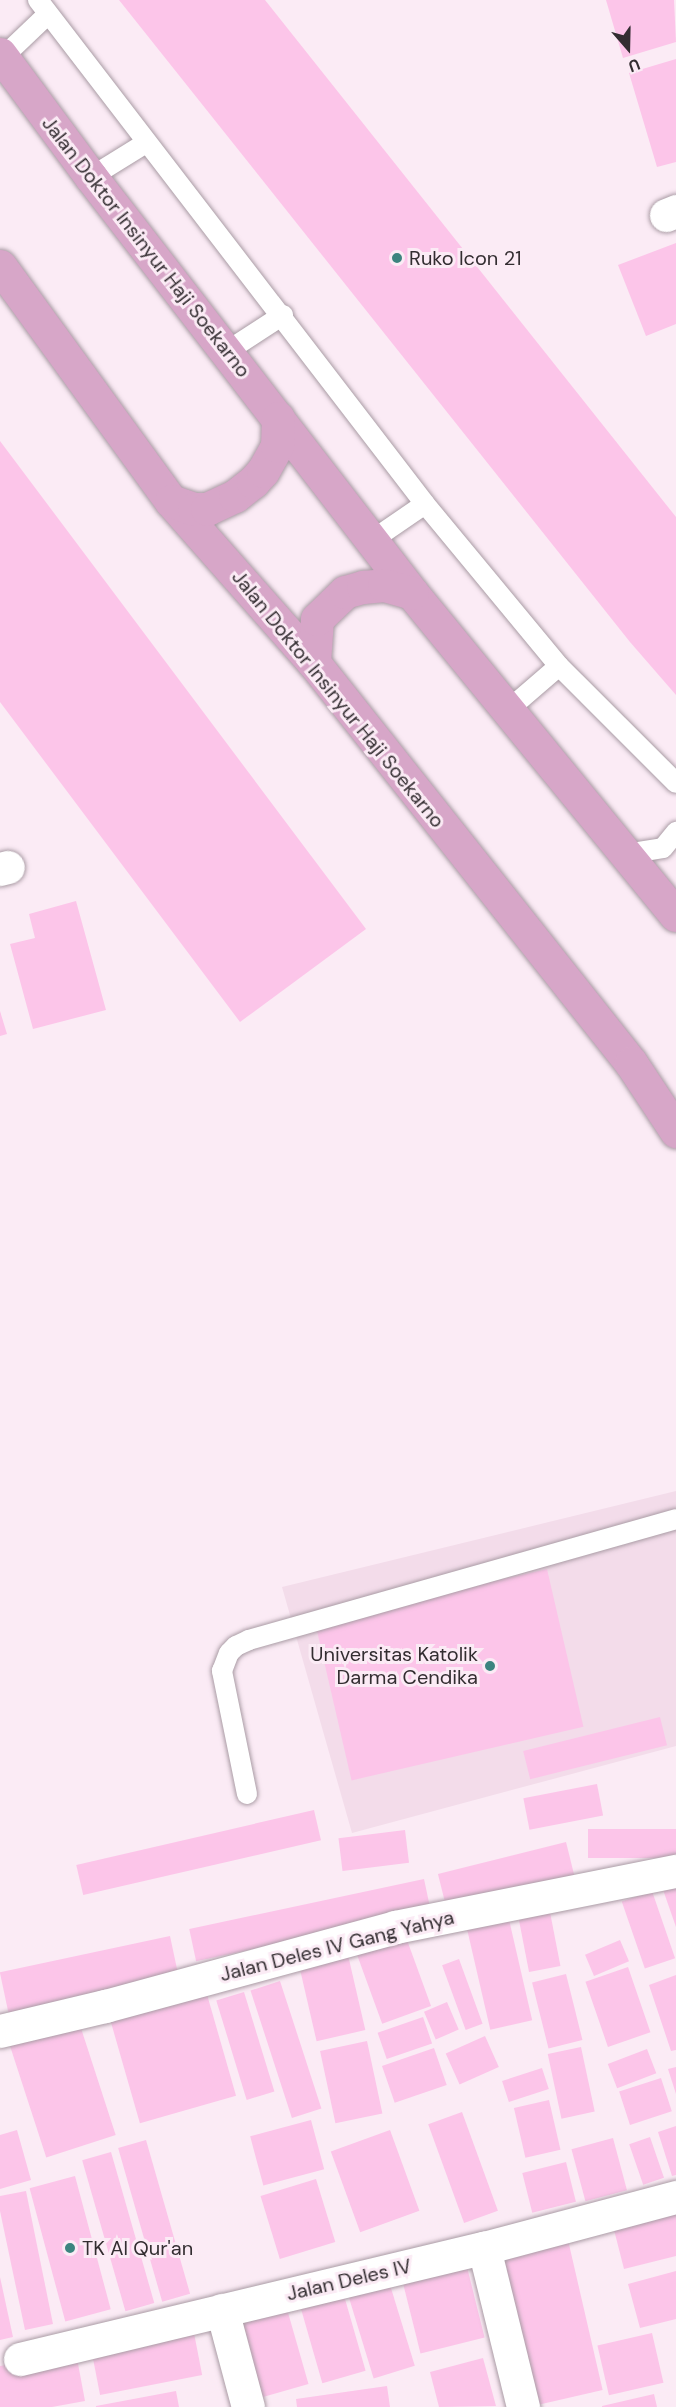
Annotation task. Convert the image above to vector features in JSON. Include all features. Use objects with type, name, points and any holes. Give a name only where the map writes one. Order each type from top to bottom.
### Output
[{"type":"main road","name":"Jalan Doktor Insinyur Haji Soekarno","points":[[1,55],[91,177],[371,541],[676,915]]},
{"type":"main road","name":"Jalan Doktor Insinyur Haji Soekarno","points":[[0,266],[171,501],[314,663],[631,1063],[676,1131]]},
{"type":"main road","points":[[171,501],[194,509],[207,509],[235,496],[253,482],[272,458],[277,446],[278,418]]},
{"type":"main road","points":[[314,663],[317,619],[345,592],[384,585],[412,593]]},
{"type":"street","name":"Jalan Deles IV Gang Yahya","points":[[0,2031],[105,2006],[395,1927],[676,1871]]},
{"type":"street","name":"Jalan Deles IV","points":[[20,2359],[484,2248],[676,2197]]},
{"type":"street","points":[[484,2248],[523,2407]]},
{"type":"street","points":[[222,2310],[249,2407]]},
{"type":"lane","points":[[1,55],[43,7],[146,143],[283,315],[425,504],[559,666],[676,783]]},
{"type":"lane","points":[[91,177],[146,143]]},
{"type":"lane","points":[[226,352],[283,315]]},
{"type":"lane","points":[[371,541],[425,504]]},
{"type":"lane","points":[[508,710],[559,666]]},
{"type":"lane","points":[[626,854],[663,848],[676,832]]},
{"type":"lane","points":[[247,1794],[222,1671],[229,1653],[236,1646],[249,1640],[676,1519]]},
{"type":"shaded area","name":"Universitas Katolik Darma Cendika","points":[[676,1491],[676,1746],[352,1833],[282,1587]]},
{"type":"building","name":"Ruko Icon 21","points":[[119,0],[265,0],[676,517],[676,695],[630,642]]},
{"type":"building","points":[[606,0],[674,0],[676,42],[623,58]]},
{"type":"building","points":[[676,59],[676,162],[657,167],[629,73]]},
{"type":"building","points":[[676,243],[676,324],[646,336],[618,265]]},
{"type":"building","points":[[0,441],[366,929],[240,1022],[0,702]]},
{"type":"building","points":[[76,901],[106,1010],[33,1029],[10,944],[35,938],[29,914]]},
{"type":"building","points":[[0,1011],[7,1034],[0,1036]]},
{"type":"building","points":[[547,1569],[583,1727],[352,1780],[315,1623]]},
{"type":"building","points":[[660,1717],[667,1745],[530,1779],[523,1751]]},
{"type":"building","points":[[597,1784],[603,1815],[529,1830],[523,1798]]},
{"type":"building","points":[[314,1810],[321,1840],[83,1895],[76,1865]]},
{"type":"building","points":[[588,1829],[676,1829],[676,1858],[588,1858]]},
{"type":"building","points":[[405,1830],[409,1863],[343,1871],[338,1838]]},
{"type":"building","points":[[566,1842],[575,1878],[447,1910],[438,1874]]},
{"type":"building","points":[[424,1879],[431,1911],[196,1961],[189,1929]]},
{"type":"building","points":[[676,1879],[676,1927],[661,1884]]},
{"type":"building","points":[[652,1891],[675,1958],[645,1969],[622,1901]]},
{"type":"building","points":[[549,1907],[560,1966],[529,1972],[518,1913]]},
{"type":"building","points":[[507,1911],[532,2020],[490,2030],[465,1921]]},
{"type":"building","points":[[403,1929],[431,2006],[382,2024],[354,1947]]},
{"type":"building","points":[[170,1936],[180,1982],[10,2018],[0,1972]]},
{"type":"building","points":[[620,1940],[629,1961],[594,1976],[585,1955]]},
{"type":"building","points":[[348,1955],[365,2030],[317,2041],[299,1966]]},
{"type":"building","points":[[459,1959],[483,2024],[466,2030],[442,1965]]},
{"type":"building","points":[[628,1967],[650,2032],[608,2047],[585,1982]]},
{"type":"building","points":[[566,1974],[582,2040],[548,2048],[532,1982]]},
{"type":"building","points":[[676,1975],[676,2050],[671,2051],[649,1985]]},
{"type":"building","points":[[280,1981],[321,2108],[292,2118],[251,1991]]},
{"type":"building","points":[[206,1991],[236,2096],[140,2123],[110,2019]]},
{"type":"building","points":[[244,1992],[274,2091],[247,2100],[216,2000]]},
{"type":"building","points":[[447,2002],[459,2030],[436,2039],[424,2012]]},
{"type":"building","points":[[423,2017],[432,2043],[387,2059],[378,2033]]},
{"type":"building","points":[[78,2019],[116,2135],[46,2158],[9,2042]]},
{"type":"building","points":[[485,2036],[499,2067],[460,2085],[446,2053]]},
{"type":"building","points":[[367,2041],[382,2113],[335,2123],[320,2051]]},
{"type":"building","points":[[581,2047],[595,2112],[561,2119],[548,2054]]},
{"type":"building","points":[[434,2048],[447,2085],[395,2103],[382,2066]]},
{"type":"building","points":[[647,2049],[656,2073],[617,2088],[608,2064]]},
{"type":"building","points":[[676,2067],[676,2094],[668,2069]]},
{"type":"building","points":[[542,2068],[549,2089],[509,2102],[502,2081]]},
{"type":"building","points":[[661,2078],[672,2111],[630,2125],[619,2092]]},
{"type":"building","points":[[549,2100],[560,2150],[525,2158],[514,2108]]},
{"type":"building","points":[[462,2112],[498,2211],[464,2223],[428,2124]]},
{"type":"building","points":[[311,2120],[324,2169],[263,2186],[250,2136]]},
{"type":"building","points":[[676,2126],[676,2175],[672,2176],[658,2132]]},
{"type":"building","points":[[17,2130],[31,2180],[0,2189],[0,2135]]},
{"type":"building","points":[[390,2130],[419,2211],[360,2232],[331,2152]]},
{"type":"building","points":[[650,2137],[664,2178],[643,2185],[629,2144]]},
{"type":"building","points":[[613,2138],[627,2190],[585,2201],[571,2149]]},
{"type":"building","points":[[146,2140],[190,2294],[162,2302],[118,2148]]},
{"type":"building","points":[[111,2152],[154,2303],[125,2311],[82,2160]]},
{"type":"building","points":[[566,2162],[576,2202],[532,2213],[522,2173]]},
{"type":"building","name":"TK Al Qur'an","points":[[75,2176],[111,2309],[65,2321],[30,2188]]},
{"type":"building","points":[[316,2179],[335,2242],[280,2259],[261,2196]]},
{"type":"building","points":[[26,2191],[53,2324],[25,2330],[0,2211],[0,2196]]},
{"type":"building","points":[[676,2207],[676,2256],[624,2269],[612,2222]]},
{"type":"building","points":[[568,2240],[603,2390],[536,2405],[502,2255]]},
{"type":"building","points":[[464,2255],[485,2337],[421,2353],[400,2271]]},
{"type":"building","points":[[676,2271],[676,2319],[640,2328],[628,2284]]},
{"type":"building","points":[[387,2275],[415,2366],[374,2378],[346,2288]]},
{"type":"building","points":[[0,2277],[13,2337],[0,2340]]},
{"type":"building","points":[[343,2292],[366,2371],[322,2383],[300,2304]]},
{"type":"building","points":[[287,2309],[308,2384],[260,2398],[239,2323]]},
{"type":"building","points":[[193,2328],[202,2375],[100,2395],[91,2348]]},
{"type":"building","points":[[652,2333],[663,2383],[609,2395],[597,2346]]},
{"type":"building","points":[[76,2353],[85,2401],[52,2407],[0,2407],[0,2366]]},
{"type":"building","points":[[483,2358],[496,2406],[439,2407],[430,2372]]},
{"type":"building","points":[[387,2386],[390,2407],[297,2407],[296,2399]]},
{"type":"building","points":[[176,2391],[179,2407],[96,2407],[96,2406]]},
{"type":"building","points":[[654,2394],[657,2407],[602,2407],[602,2406]]},
{"type":"place","name":"Ruko Icon 21","points":[[397,258]]},
{"type":"place","name":"Universitas Katolik Darma Cendika","points":[[490,1666]]},
{"type":"place","name":"TK Al Qur'an","points":[[70,2248]]}]
